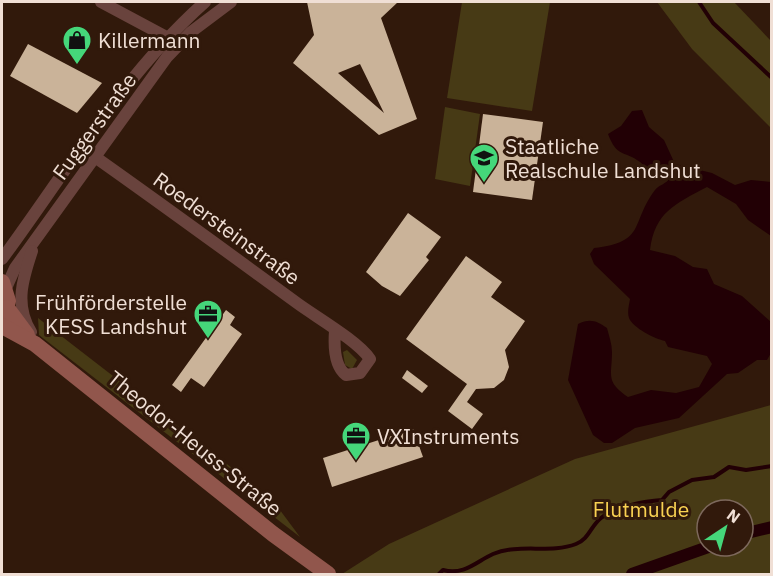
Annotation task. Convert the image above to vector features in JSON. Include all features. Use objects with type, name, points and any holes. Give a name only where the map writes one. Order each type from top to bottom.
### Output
[{"type":"main road","name":"Theodor-Heuss-Straße","points":[[4,285],[4,313],[17,323],[40,348]]},
{"type":"main road","name":"Theodor-Heuss-Straße","points":[[2,326],[40,348],[328,574]]},
{"type":"street","points":[[101,2],[181,44]]},
{"type":"street","name":"Fuggerstraße","points":[[2,259],[134,75],[167,38],[205,2]]},
{"type":"street","name":"Fuggerstraße","points":[[4,285],[167,57],[191,33],[231,2]]},
{"type":"street","name":"Roedersteinstraße","points":[[95,157],[335,330]]},
{"type":"street","points":[[35,241],[24,275],[20,299],[28,327],[40,348]]},
{"type":"green space","points":[[462,2],[550,2],[532,111],[447,98]]},
{"type":"green space","points":[[657,2],[734,2],[771,41],[771,128],[692,49]]},
{"type":"green space","points":[[445,107],[480,114],[470,186],[435,179]]},
{"type":"green space","points":[[38,318],[271,498],[300,537],[39,335]]},
{"type":"green space","points":[[347,350],[357,360],[352,369],[345,365],[343,352]]},
{"type":"green space","name":"Flutmulde","points":[[771,405],[771,574],[342,574],[389,544],[575,459]]},
{"type":"shaded area","points":[[642,110],[649,127],[664,140],[675,164],[712,173],[735,185],[751,180],[771,182],[771,236],[748,220],[736,204],[707,187],[668,211],[657,227],[650,250],[675,256],[693,267],[707,269],[714,284],[742,296],[771,322],[771,353],[767,360],[757,360],[738,373],[727,374],[679,418],[635,428],[612,443],[604,443],[593,435],[568,380],[578,324],[593,321],[607,328],[612,349],[611,378],[616,387],[628,397],[651,390],[676,393],[699,387],[712,364],[707,356],[668,347],[665,341],[635,326],[628,316],[630,299],[594,264],[590,254],[594,248],[611,245],[630,236],[655,190],[670,178],[650,171],[634,158],[618,150],[611,142],[608,134],[621,126],[632,111]]},
{"type":"building","points":[[307,2],[398,2],[381,18],[417,119],[379,135],[293,63],[314,35]],"holes":[[[360,64],[384,113],[338,73]]]},
{"type":"building","points":[[28,44],[102,83],[77,113],[10,76]]},
{"type":"building","points":[[483,114],[543,122],[532,200],[473,192]]},
{"type":"building","points":[[408,213],[441,237],[426,257],[429,260],[400,296],[382,286],[366,272]]},
{"type":"building","points":[[466,256],[502,282],[491,297],[525,321],[505,350],[509,367],[504,380],[494,388],[476,389],[467,402],[483,414],[472,429],[448,411],[467,384],[406,339]]},
{"type":"building","points":[[226,310],[235,317],[230,325],[242,334],[204,387],[191,378],[181,392],[172,385]]},
{"type":"building","points":[[407,370],[428,386],[422,393],[402,378]]},
{"type":"building","points":[[413,429],[423,457],[332,487],[323,458]]},
{"type":"waterway","points":[[699,2],[713,23],[772,78]]},
{"type":"waterway","points":[[439,574],[443,570],[457,571],[470,567],[503,551],[556,548],[576,544],[584,539],[601,518],[614,511],[639,503],[662,500],[669,492],[692,480],[714,477],[729,467],[746,470],[772,466]]},
{"type":"waterway","name":"Flutmulde","points":[[755,531],[772,527]]},
{"type":"waterway","name":"Flutmulde","points":[[632,574],[695,552]]},
{"type":"place","name":"Killermann","points":[[77,66]]},
{"type":"place","name":"Staatliche Realschule Landshut","points":[[484,184]]},
{"type":"place","name":"Frühförderstelle KESS Landshut","points":[[208,340]]},
{"type":"place","name":"VXInstruments","points":[[356,462]]}]
